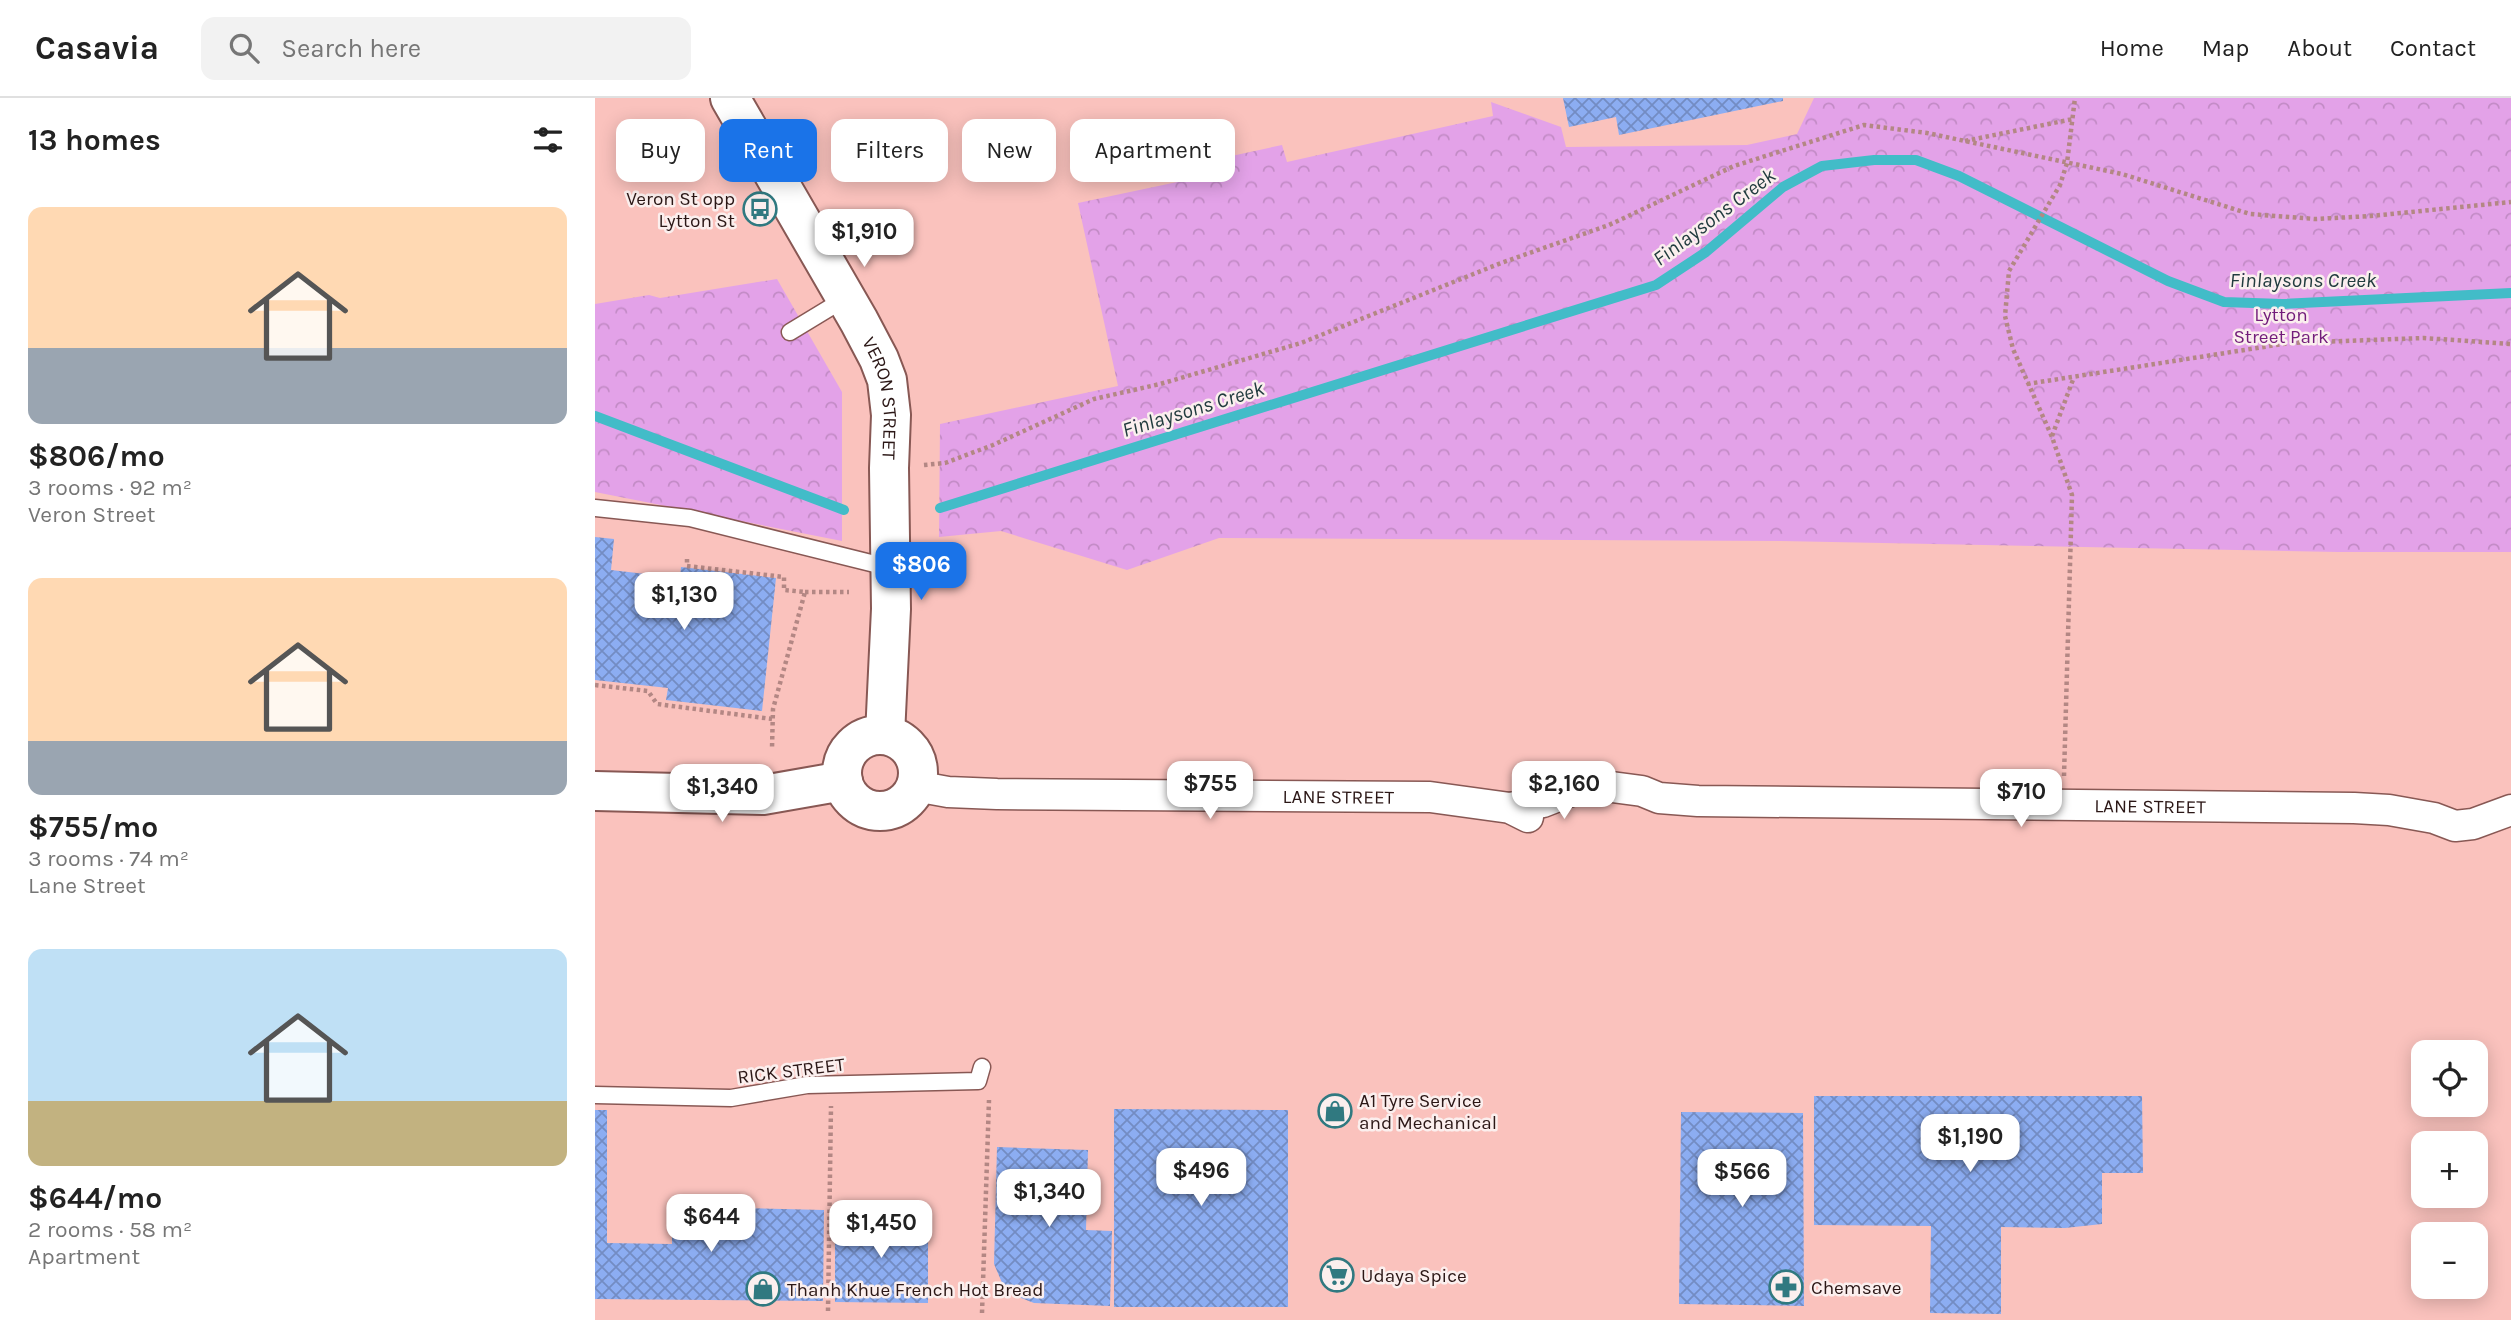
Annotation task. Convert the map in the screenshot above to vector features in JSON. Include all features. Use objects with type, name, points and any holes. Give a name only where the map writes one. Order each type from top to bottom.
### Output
[{"type":"street","name":"VERON STREET","points":[[730,98],[846,298],[879,359],[887,380],[891,415],[891,609],[885,735]]},
{"type":"street","points":[[885,735],[899,740],[911,751],[917,766],[915,786],[903,803],[884,811],[870,810],[856,803],[843,781],[841,774],[844,757],[854,744],[869,736],[885,735]]},
{"type":"street","points":[[595,791],[763,795],[843,781]]},
{"type":"street","name":"LANE STREET","points":[[915,786],[948,792],[997,794],[1430,797],[1510,808],[1529,818],[1549,815],[1614,789],[1697,801],[2354,808],[2389,810],[2434,818],[2455,826],[2473,824],[2511,810]]},
{"type":"street","name":"LANE STREET","points":[[2434,818],[2442,814],[2471,811],[2511,797]]},
{"type":"lane","points":[[790,332],[846,298]]},
{"type":"lane","points":[[595,508],[690,518],[891,568]]},
{"type":"lane","name":"RICK STREET","points":[[595,1095],[731,1098],[807,1085],[978,1082],[982,1068]]},
{"type":"path","points":[[2063,804],[2073,495],[2052,437],[2013,349],[2005,316],[2009,271],[2060,185],[2067,163],[2075,98]]},
{"type":"path","points":[[1960,142],[2073,119]]},
{"type":"path","points":[[928,465],[944,463],[993,445],[1094,399],[1160,384],[1301,343],[1501,263],[1609,225],[1734,166],[1864,125],[1927,133],[2122,174],[2249,214],[2315,219],[2343,218],[2511,202]]},
{"type":"path","points":[[2027,384],[2289,343],[2424,338],[2511,344]]},
{"type":"path","points":[[2052,437],[2074,376]]},
{"type":"path","points":[[687,559],[687,566],[784,577],[784,590],[849,592]]},
{"type":"path","points":[[772,748],[773,709],[805,592]]},
{"type":"path","points":[[595,685],[648,691],[657,704],[772,719]]},
{"type":"path","points":[[828,1311],[831,1084]]},
{"type":"path","points":[[982,1313],[989,1090]]},
{"type":"green space","name":"Lytton Street Park","points":[[1814,98],[2511,98],[2511,552],[2338,552],[1781,541],[1219,538],[1127,570],[1001,531],[939,537],[940,424],[1118,386],[1078,203],[1177,182],[1235,182],[1235,155],[1282,145],[1287,162],[1493,116],[1491,102],[1561,127],[1566,147],[1747,145],[1797,134]]},
{"type":"green space","points":[[777,279],[842,392],[842,541],[595,492],[595,304],[649,295],[660,298]]},
{"type":"building","points":[[1563,98],[1783,98],[1783,101],[1619,135],[1616,117],[1569,127]]},
{"type":"building","points":[[595,537],[614,539],[611,570],[680,578],[681,567],[776,578],[762,711],[666,700],[668,688],[595,680]]},
{"type":"building","points":[[1814,1096],[2142,1096],[2143,1173],[2102,1173],[2102,1224],[2065,1228],[2001,1227],[2001,1314],[1930,1313],[1931,1226],[1814,1225]]},
{"type":"building","points":[[1114,1109],[1288,1110],[1288,1307],[1114,1307]]},
{"type":"building","points":[[595,1110],[607,1110],[607,1243],[672,1244],[672,1229],[741,1229],[740,1208],[824,1210],[823,1301],[595,1299]]},
{"type":"building","points":[[1681,1112],[1803,1113],[1804,1306],[1679,1304]]},
{"type":"building","points":[[997,1147],[1088,1150],[1086,1230],[1112,1231],[1110,1306],[1034,1303],[1006,1292],[994,1264]]},
{"type":"building","points":[[835,1216],[928,1217],[928,1303],[835,1302]]},
{"type":"waterway","name":"Finlaysons Creek","points":[[940,508],[1656,285],[1706,252],[1783,187],[1822,166],[1874,160],[1916,160],[1959,176],[2168,281],[2224,302],[2282,304],[2511,293]]},
{"type":"waterway","name":"Finlaysons Creek","points":[[595,416],[844,510]]},
{"type":"place","name":"Veron St opp Lytton St","points":[[760,209]]},
{"type":"place","name":"A1 Tyre Service and Mechanical","points":[[1335,1111]]},
{"type":"place","name":"Udaya Spice","points":[[1337,1275]]},
{"type":"place","name":"Chemsave","points":[[1786,1287]]},
{"type":"place","name":"Thanh Khue French Hot Bread","points":[[763,1289]]}]
